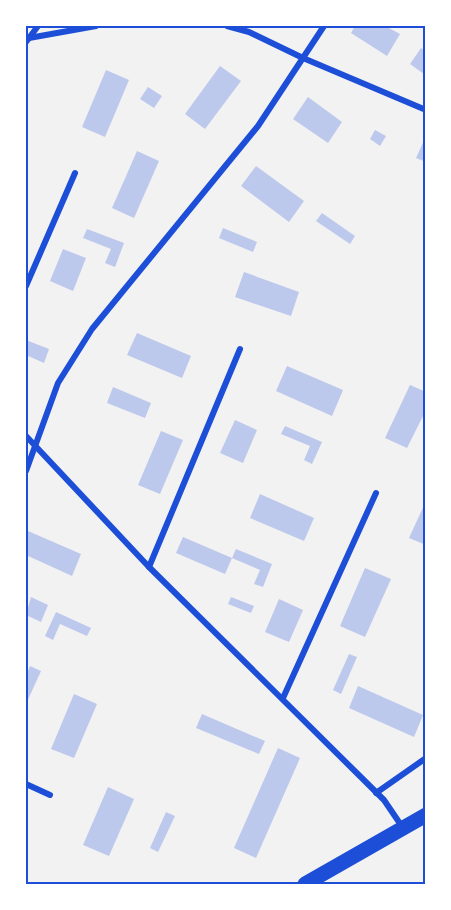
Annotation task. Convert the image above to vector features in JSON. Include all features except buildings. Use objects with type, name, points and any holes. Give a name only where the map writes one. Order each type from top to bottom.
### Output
[{"type":"main road","points":[[305,885],[426,815]]},
{"type":"street","points":[[27,40],[38,26]]},
{"type":"street","points":[[27,40],[96,26]]},
{"type":"street","points":[[227,26],[249,32],[303,58],[426,110]]},
{"type":"street","points":[[26,471],[58,383],[92,329],[258,126],[324,26]]},
{"type":"street","points":[[26,286],[75,173]]},
{"type":"street","points":[[149,567],[240,349]]},
{"type":"street","points":[[26,436],[149,567],[376,793],[403,828]]},
{"type":"street","points":[[283,698],[376,493]]},
{"type":"street","points":[[376,793],[426,758]]},
{"type":"street","points":[[26,784],[50,795]]}]
